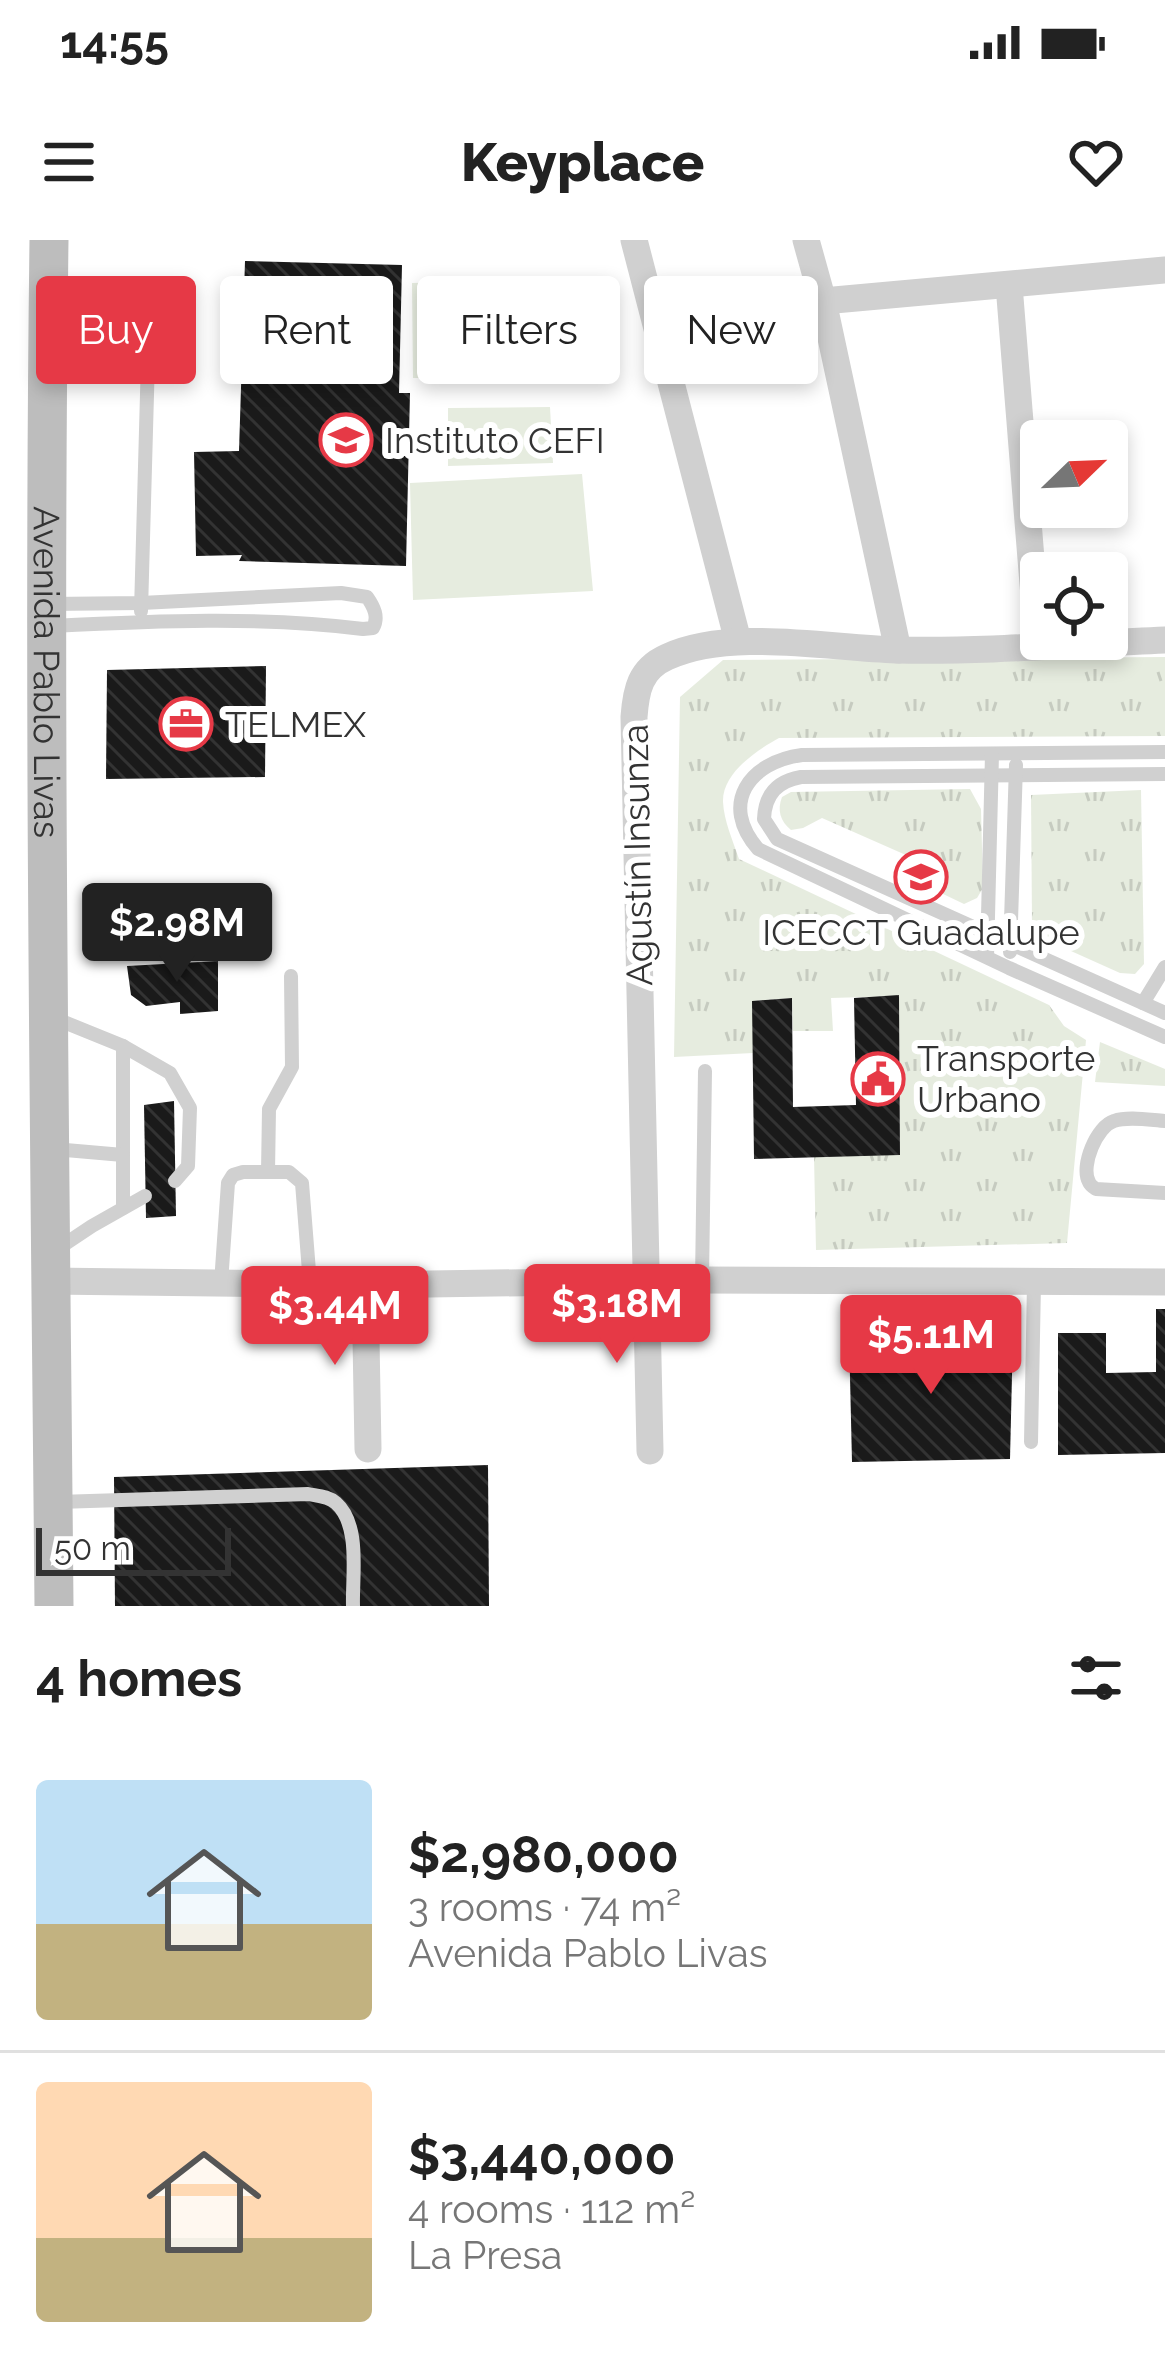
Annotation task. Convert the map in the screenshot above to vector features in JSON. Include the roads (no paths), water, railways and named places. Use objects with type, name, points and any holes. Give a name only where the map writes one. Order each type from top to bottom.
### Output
[{"type":"main road","name":"Avenida Pablo Livas","points":[[49,240],[49,276]]},
{"type":"main road","name":"Avenida Pablo Livas","points":[[48,384],[54,1606]]},
{"type":"street","points":[[634,240],[739,641]]},
{"type":"street","points":[[806,240],[898,650]]},
{"type":"street","points":[[823,302],[1165,270]]},
{"type":"street","points":[[1009,285],[1030,552]]},
{"type":"street","name":"Agustín Insunza","points":[[1128,642],[1165,640]]},
{"type":"street","name":"Agustín Insunza","points":[[650,1450],[634,717],[645,671],[661,659],[694,648],[739,641],[898,650],[1020,647]]},
{"type":"street","points":[[50,1268],[220,1283],[365,1285],[647,1280],[1165,1282]]},
{"type":"street","points":[[365,1285],[368,1449]]},
{"type":"lane","points":[[141,622],[147,384]]},
{"type":"lane","points":[[341,593],[367,598],[375,608],[375,623],[364,629],[47,615],[142,603],[341,593]]},
{"type":"lane","points":[[1165,752],[802,754],[780,758],[756,772],[740,810],[743,832],[758,849],[1165,1037]]},
{"type":"lane","points":[[987,957],[992,754]]},
{"type":"lane","points":[[1010,968],[1017,754]]},
{"type":"lane","points":[[1165,774],[790,779],[770,793],[764,819],[777,839],[1165,1013]]},
{"type":"lane","points":[[1143,1003],[1165,967]]},
{"type":"lane","points":[[268,1172],[269,1108],[292,1066],[291,976]]},
{"type":"lane","points":[[49,1016],[123,1046],[170,1073],[190,1108],[188,1166],[176,1181]]},
{"type":"lane","points":[[123,1046],[123,1208]]},
{"type":"lane","points":[[702,1280],[705,1071]]},
{"type":"lane","points":[[1165,1121],[1109,1122],[1096,1134],[1086,1170],[1089,1184],[1096,1189],[1165,1193]]},
{"type":"lane","points":[[49,1148],[123,1155]]},
{"type":"lane","points":[[220,1283],[228,1183],[242,1172],[289,1172],[302,1183],[310,1284]]},
{"type":"lane","points":[[50,1268],[123,1208],[146,1196]]},
{"type":"lane","points":[[1031,1442],[1034,1283]]},
{"type":"lane","points":[[53,1502],[326,1497],[346,1517],[351,1534],[353,1606]]},
{"type":"place","name":"Instituto CEFI","points":[[346,440]]},
{"type":"place","name":"TELMEX","points":[[186,724]]},
{"type":"place","name":"ICECCT Guadalupe","points":[[921,877]]},
{"type":"place","name":"Transporte Urbano","points":[[878,1079]]}]
